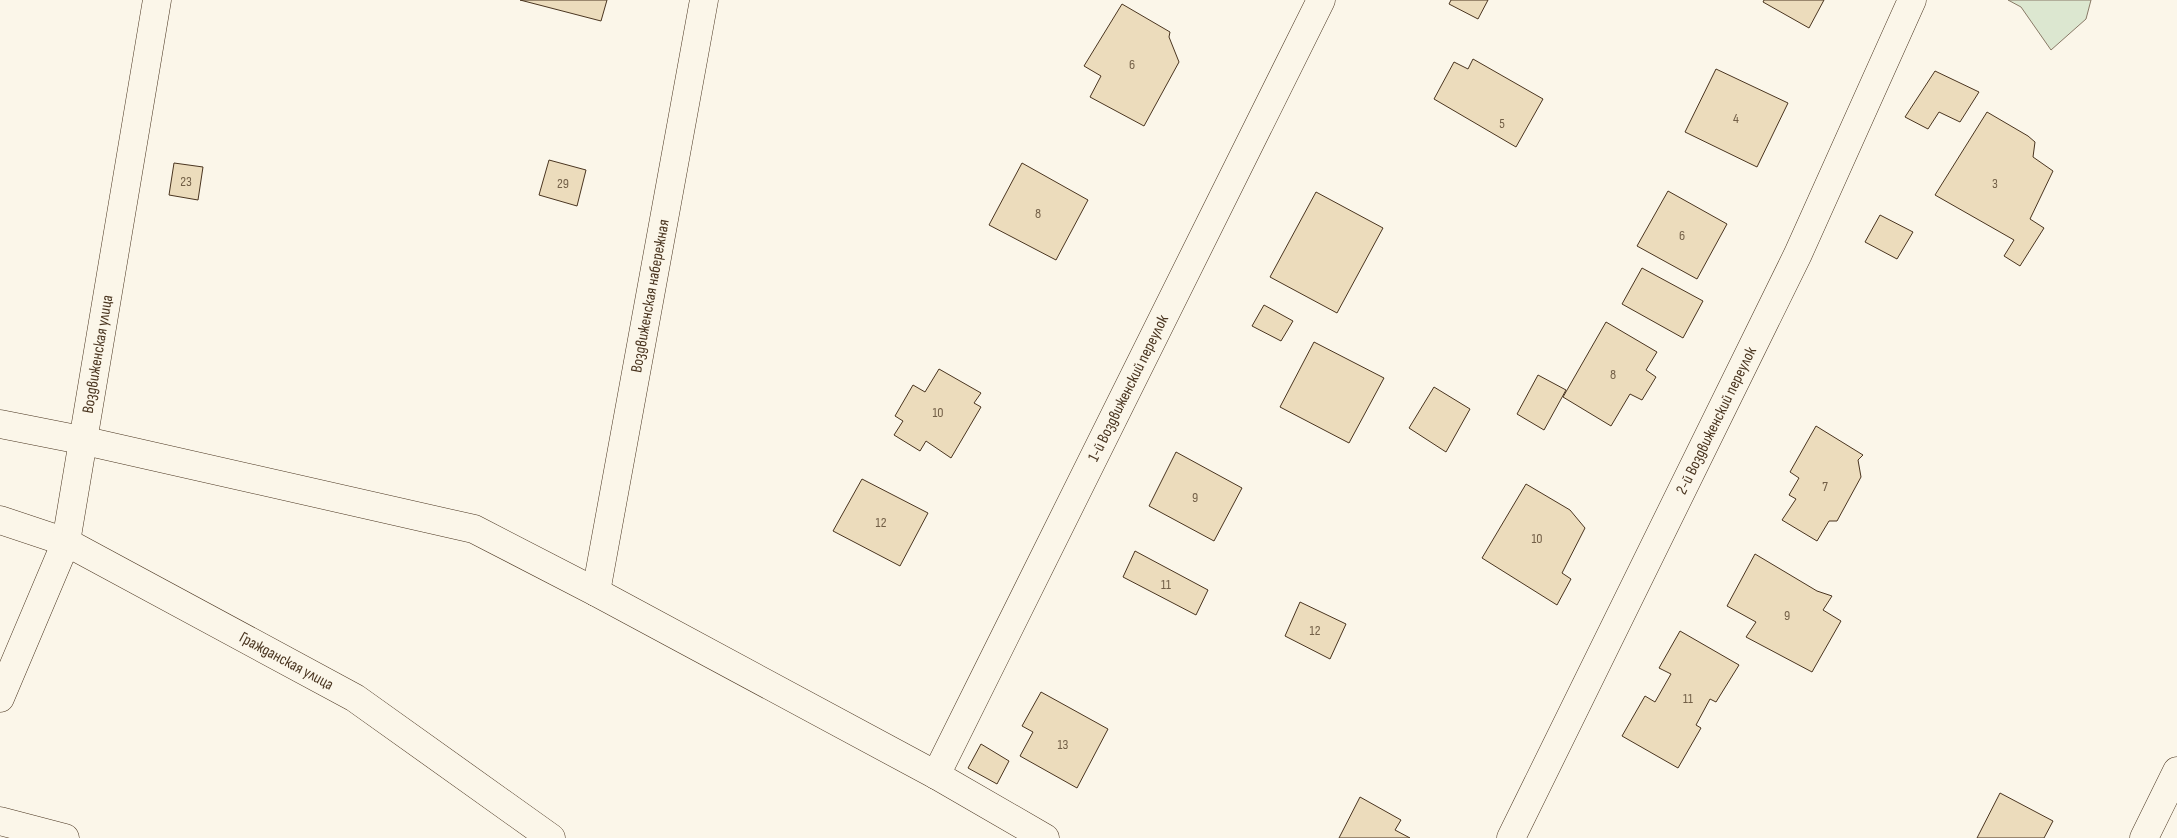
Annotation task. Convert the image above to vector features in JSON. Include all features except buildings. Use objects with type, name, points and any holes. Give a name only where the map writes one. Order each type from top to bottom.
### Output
[{"type":"street","name":"Воздвиженская улица","points":[[0,698],[66,542],[158,0]]},
{"type":"street","name":"Воздвиженская набережная","points":[[596,592],[704,0]]},
{"type":"street","name":"1-й Воздвиженский переулок","points":[[936,775],[1321,0]]},
{"type":"street","name":"2-й Воздвиженский переулок","points":[[1511,838],[1798,254],[1912,0]]},
{"type":"street","points":[[0,424],[82,440],[474,529],[596,592],[936,775],[1045,838]]},
{"type":"street","name":"Гражданская улица","points":[[0,520],[66,542],[355,698],[551,838]]},
{"type":"street","points":[[2144,838],[2177,771]]},
{"type":"street","points":[[0,821],[65,838]]},
{"type":"green space","points":[[2008,0],[2091,0],[2086,19],[2051,50],[2021,7]]}]
